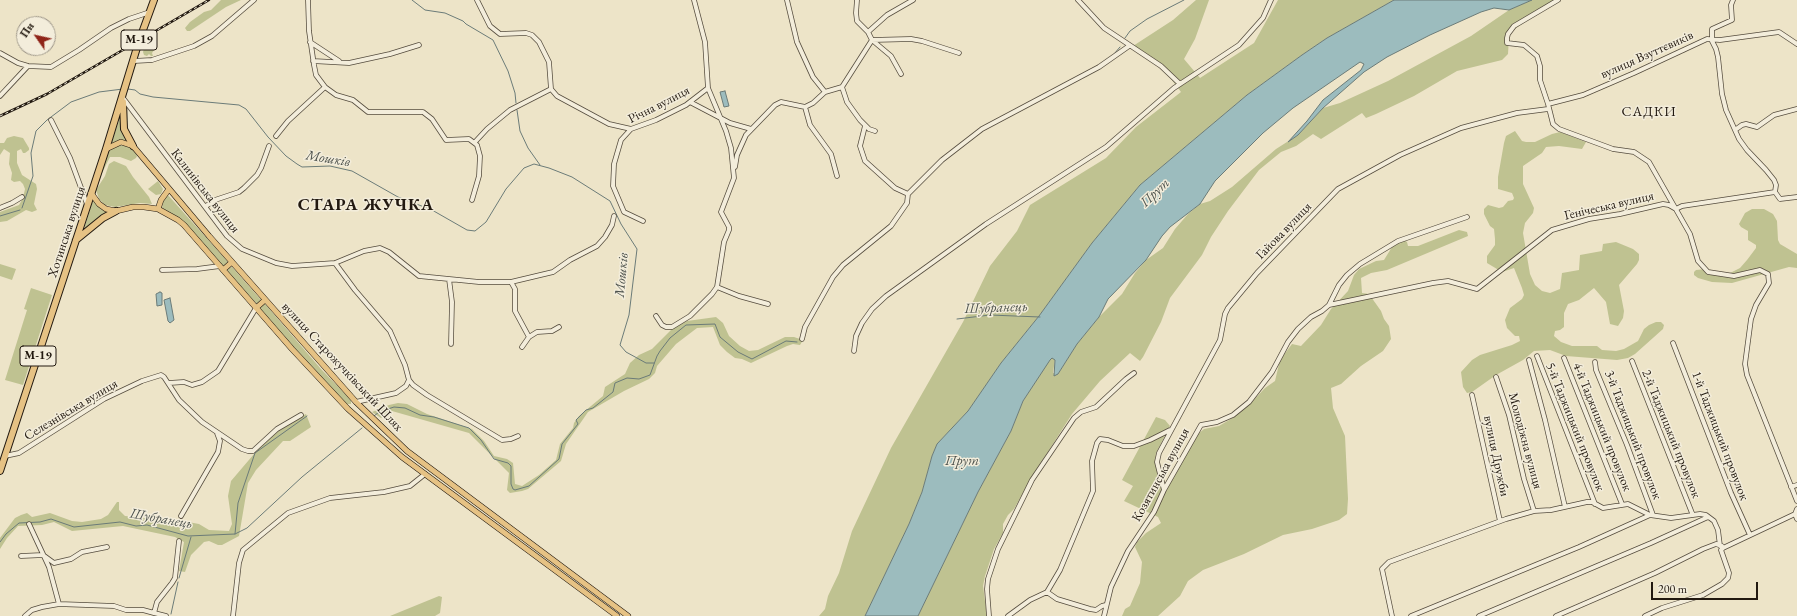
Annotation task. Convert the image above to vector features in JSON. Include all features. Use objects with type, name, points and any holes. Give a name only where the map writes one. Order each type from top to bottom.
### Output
[{"type":"highway","name":"Хотинська вулиця","points":[[0,471],[154,0]]},
{"type":"highway","points":[[123,96],[124,129],[133,146]]},
{"type":"highway","points":[[75,241],[103,218],[116,211]]},
{"type":"main road","points":[[106,149],[121,142],[133,146]]},
{"type":"main road","name":"вулиця Старожучківський Шлях","points":[[133,146],[265,300],[356,402],[376,422],[407,451],[628,616]]},
{"type":"main road","points":[[158,209],[161,200],[169,189]]},
{"type":"main road","points":[[91,193],[103,207],[116,211]]},
{"type":"main road","name":"вулиця Старожучківський Шлях","points":[[116,211],[133,207],[158,209],[172,216],[184,225],[292,349],[348,409],[362,419],[402,457],[617,616]]},
{"type":"main road","points":[[222,268],[232,262]]},
{"type":"main road","points":[[256,308],[265,300]]},
{"type":"main road","points":[[348,409],[356,402]]},
{"type":"main road","points":[[402,457],[407,451]]},
{"type":"street","points":[[134,61],[157,59],[194,46],[212,36],[254,0]]},
{"type":"street","points":[[308,0],[310,42],[313,61],[316,75],[325,87],[336,95],[353,100],[368,112],[423,112],[432,119],[446,140],[462,138],[475,142],[480,156],[479,176],[472,200]]},
{"type":"street","points":[[477,0],[490,26],[500,34],[526,33],[532,35],[539,42],[549,62],[551,89],[557,96],[609,124],[631,129]]},
{"type":"street","points":[[694,0],[705,42],[708,88],[731,148],[734,171]]},
{"type":"street","points":[[787,0],[799,46],[813,77],[825,92]]},
{"type":"street","points":[[857,0],[857,22],[868,32],[872,40],[891,56],[901,74]]},
{"type":"street","points":[[868,32],[887,16],[913,0]]},
{"type":"street","points":[[1078,0],[1104,28],[1129,46],[1162,66],[1180,84]]},
{"type":"street","points":[[854,351],[856,336],[867,316],[878,302],[986,224],[1106,147],[1180,84],[1230,51],[1246,38],[1263,18],[1271,0]]},
{"type":"street","points":[[1558,0],[1514,26],[1507,38],[1507,42],[1524,45],[1537,56],[1540,66],[1540,80],[1553,124],[1559,129],[1613,149],[1634,152],[1649,162],[1690,234],[1698,261],[1708,272],[1734,276],[1754,271],[1764,271],[1768,274],[1769,278],[1767,289],[1753,315],[1750,340],[1746,350],[1745,364],[1747,375],[1797,501]]},
{"type":"street","points":[[1733,0],[1731,5],[1732,20],[1712,29],[1712,41],[1774,32],[1783,34],[1797,44]]},
{"type":"street","points":[[0,53],[18,64],[51,67],[58,64],[111,28],[129,19],[150,12]]},
{"type":"street","points":[[872,40],[911,38],[959,53]]},
{"type":"street","points":[[656,316],[662,325],[666,327],[672,326],[690,316],[717,287],[724,242],[729,230],[729,227],[721,212],[733,185],[734,171],[741,145],[751,129],[775,105],[781,102],[805,107],[813,103],[825,92],[842,87],[872,40]]},
{"type":"street","name":"вулиця Взуттєвиків","points":[[1548,107],[1583,95],[1648,67],[1698,42],[1707,40],[1712,41],[1718,56],[1722,94],[1726,110],[1735,130],[1747,150],[1774,180],[1776,185],[1775,192]]},
{"type":"street","points":[[310,42],[339,61]]},
{"type":"street","points":[[313,61],[339,61],[349,63],[390,54],[418,45]]},
{"type":"street","points":[[802,339],[805,327],[833,277],[843,265],[891,226],[906,203],[908,194],[942,160],[982,129],[1099,67],[1129,46]]},
{"type":"street","points":[[0,96],[28,66]]},
{"type":"street","points":[[276,136],[288,121],[325,87]]},
{"type":"street","points":[[842,87],[847,102],[866,126],[869,129],[875,130]]},
{"type":"street","name":"Річна вулиця","points":[[643,221],[624,212],[613,186],[612,178],[616,153],[622,140],[631,129],[656,120],[690,102],[708,88]]},
{"type":"street","points":[[475,142],[487,129],[510,110],[551,89]]},
{"type":"street","name":"Калинівська вулиця","points":[[123,96],[159,148],[206,206],[222,230],[242,249],[276,263],[292,266],[335,263],[364,251],[380,248],[389,252],[420,276],[511,282],[553,272],[570,260],[597,246],[609,231],[614,216]]},
{"type":"street","points":[[690,102],[720,118],[751,129]]},
{"type":"street","points":[[805,107],[810,125],[831,154],[837,176]]},
{"type":"street","name":"Гайова вулиця","points":[[1164,490],[1157,462],[1158,453],[1220,340],[1225,314],[1228,308],[1257,274],[1338,189],[1400,155],[1461,128],[1517,113],[1548,107]]},
{"type":"street","points":[[1735,130],[1746,124],[1757,126],[1774,115],[1797,110]]},
{"type":"street","points":[[51,120],[70,158],[87,204]]},
{"type":"street","points":[[866,126],[860,146],[865,161],[895,188],[908,194]]},
{"type":"street","points":[[206,206],[216,200],[239,192],[244,188],[261,168],[269,146]]},
{"type":"street","points":[[1676,209],[1682,206],[1775,192],[1780,198],[1797,197]]},
{"type":"street","points":[[0,208],[12,204],[22,197]]},
{"type":"street","name":"Генічеська вулиця","points":[[1329,305],[1433,283],[1448,282],[1477,289],[1552,230],[1589,219],[1620,214],[1652,206],[1669,205],[1676,209]]},
{"type":"street","name":"Козятинська вулиця","points":[[1104,616],[1111,587],[1128,551],[1154,512],[1164,490],[1201,425],[1217,422],[1232,415],[1249,402],[1272,372],[1288,342],[1298,329],[1311,317],[1329,305],[1339,285],[1347,275],[1380,250],[1398,241],[1467,217]]},
{"type":"street","points":[[335,263],[354,290],[390,331],[405,365],[409,380],[413,385],[502,440],[511,439],[518,436]]},
{"type":"street","points":[[162,270],[222,268]]},
{"type":"street","points":[[449,279],[452,302],[451,344]]},
{"type":"street","points":[[511,282],[515,289],[514,311],[529,337]]},
{"type":"street","points":[[717,287],[739,296],[768,304]]},
{"type":"street","points":[[256,308],[218,371],[202,382],[192,386],[184,382],[169,383],[179,400],[187,408],[217,433],[242,449],[253,451],[277,429],[301,415]]},
{"type":"street","points":[[522,347],[529,337],[537,332],[552,331],[559,327]]},
{"type":"street","name":"1-й Таджицький провулок","points":[[1673,343],[1731,493],[1750,535]]},
{"type":"street","name":"5-й Таджицький провулок","points":[[1537,356],[1595,504]]},
{"type":"street","name":"4-й Таджицький провулок","points":[[1564,358],[1622,504]]},
{"type":"street","points":[[1529,360],[1545,420],[1565,507]]},
{"type":"street","name":"2-й Таджицький провулок","points":[[1632,361],[1692,513]]},
{"type":"street","name":"3-й Таджицький провулок","points":[[1596,362],[1596,370],[1637,472],[1651,515]]},
{"type":"street","points":[[989,616],[987,589],[988,578],[998,549],[1032,480],[1074,418],[1081,412],[1096,407],[1134,373]]},
{"type":"street","name":"Селезнівська вулиця","points":[[3,459],[19,453],[104,399],[142,381],[161,375],[169,383]]},
{"type":"street","name":"Молодіжна вулиця","points":[[1496,377],[1534,511]]},
{"type":"street","points":[[356,402],[396,393],[406,386],[409,380]]},
{"type":"street","name":"вулиця Дружби","points":[[1472,395],[1500,521]]},
{"type":"street","points":[[1008,616],[1030,600],[1047,592],[1066,556],[1093,491],[1092,460],[1097,443],[1100,439],[1108,440],[1124,446],[1134,446],[1171,430]]},
{"type":"street","points":[[181,516],[216,456],[220,441],[217,433]]},
{"type":"street","points":[[232,616],[239,563],[243,550],[288,513],[330,498],[372,494],[410,486],[425,474]]},
{"type":"street","points":[[1791,487],[1797,485]]},
{"type":"street","points":[[1392,616],[1382,569],[1389,562],[1500,521],[1534,511],[1551,510],[1587,502],[1603,508],[1622,504],[1633,506],[1651,515],[1671,518],[1692,513],[1708,517],[1714,521],[1718,530],[1720,546]]},
{"type":"street","points":[[1645,616],[1669,606],[1703,595],[1722,584],[1728,578],[1729,573],[1721,550],[1726,546],[1795,514],[1797,509]]},
{"type":"street","points":[[1795,514],[1797,519]]},
{"type":"street","points":[[1411,616],[1579,547],[1651,515]]},
{"type":"street","points":[[1479,616],[1652,543],[1708,517]]},
{"type":"street","points":[[29,524],[49,567],[59,604]]},
{"type":"street","points":[[155,614],[157,602],[165,593],[174,578],[179,541]]},
{"type":"street","points":[[1556,616],[1655,573],[1716,544],[1726,546]]},
{"type":"street","points":[[21,556],[43,555],[54,563],[71,559],[82,552],[107,547]]},
{"type":"street","points":[[1047,592],[1057,599],[1090,609],[1096,610],[1106,605]]},
{"type":"street","points":[[25,616],[32,610],[59,604],[114,606],[126,610],[143,610],[166,616]]},
{"type":"green space","points":[[221,0],[241,0],[226,7],[190,31],[187,31],[185,28],[190,22],[204,12],[211,10]]},
{"type":"green space","points":[[1196,0],[1209,0],[1195,39],[1184,59],[1200,78],[1254,43],[1278,0],[1394,0],[1327,38],[1247,95],[1140,185],[1092,243],[1039,316],[1001,363],[968,411],[937,444],[922,492],[909,524],[865,616],[819,616],[825,609],[828,596],[839,573],[852,531],[891,448],[963,322],[990,266],[1017,231],[1030,205],[1106,158],[1136,127],[1181,92],[1168,75],[1133,46],[1173,20]]},
{"type":"green space","points":[[1532,0],[1559,0],[1512,31],[1509,37],[1508,54],[1502,60],[1457,71],[1414,96],[1376,114],[1366,118],[1362,113],[1321,139],[1313,134],[1296,146],[1281,152],[1259,170],[1228,211],[1211,237],[1202,255],[1170,298],[1161,322],[1143,357],[1140,361],[1130,353],[1100,381],[1072,414],[1032,477],[1014,509],[1008,515],[1003,524],[1003,533],[994,549],[985,576],[983,586],[987,616],[918,616],[978,492],[1011,431],[1023,401],[1045,367],[1052,358],[1055,359],[1053,373],[1058,374],[1077,344],[1099,317],[1122,294],[1135,273],[1146,260],[1163,248],[1175,229],[1188,214],[1200,204],[1210,201],[1232,187],[1276,149],[1298,135],[1323,108],[1340,103],[1388,81],[1471,36],[1509,10]]},
{"type":"green space","points":[[152,39],[157,46],[152,53],[153,56],[149,54],[147,56],[144,55],[143,52],[145,46],[149,48],[152,45]]},
{"type":"green space","points":[[121,115],[124,137],[127,142],[111,144]]},
{"type":"green space","points":[[1515,131],[1522,141],[1526,142],[1535,142],[1560,132],[1586,142],[1582,149],[1559,146],[1546,147],[1542,153],[1523,166],[1523,184],[1534,208],[1533,213],[1525,223],[1523,233],[1530,274],[1535,285],[1542,291],[1550,293],[1560,289],[1562,273],[1579,270],[1580,255],[1602,251],[1603,244],[1616,242],[1633,249],[1639,254],[1637,264],[1619,285],[1624,311],[1623,318],[1618,326],[1610,324],[1606,302],[1594,288],[1579,300],[1568,304],[1564,313],[1564,327],[1555,331],[1554,336],[1561,342],[1572,346],[1597,346],[1602,350],[1616,351],[1624,349],[1638,341],[1644,329],[1649,325],[1656,322],[1661,322],[1664,325],[1663,329],[1635,354],[1628,358],[1617,360],[1566,356],[1550,350],[1534,351],[1523,360],[1496,375],[1472,392],[1467,393],[1463,387],[1461,372],[1472,360],[1480,355],[1520,341],[1519,336],[1515,336],[1507,328],[1505,320],[1510,308],[1522,299],[1524,295],[1514,268],[1502,272],[1487,263],[1487,256],[1495,245],[1495,239],[1494,229],[1490,226],[1484,214],[1484,209],[1488,205],[1499,208],[1503,207],[1508,201],[1513,200],[1514,198],[1512,193],[1498,189],[1498,177],[1506,136]]},
{"type":"green space","points":[[14,136],[23,138],[29,148],[29,150],[25,153],[23,153],[21,149],[17,151],[17,163],[22,175],[36,184],[37,189],[34,204],[37,210],[32,212],[26,210],[7,221],[0,222],[0,212],[19,205],[23,198],[25,189],[20,181],[14,182],[11,180],[12,173],[9,164],[10,153],[4,149],[0,155],[0,143],[4,143],[7,138]]},
{"type":"green space","points":[[124,145],[130,147],[135,152],[137,156],[136,158],[131,161],[120,157],[110,157],[101,173],[109,151],[116,146]]},
{"type":"green space","points":[[114,161],[126,166],[149,197],[152,204],[140,203],[115,207],[105,205],[99,199],[96,190],[105,176],[109,164]]},
{"type":"green space","points":[[158,181],[163,189],[161,194],[156,195],[148,189]]},
{"type":"green space","points":[[167,194],[228,262],[225,266],[222,266],[177,218],[162,209],[163,201]]},
{"type":"green space","points":[[93,200],[101,209],[109,212],[84,229]]},
{"type":"green space","points":[[1752,209],[1764,209],[1773,214],[1777,221],[1778,240],[1780,244],[1797,254],[1797,268],[1789,267],[1732,283],[1712,282],[1698,278],[1694,275],[1696,270],[1706,269],[1718,273],[1730,273],[1740,268],[1756,248],[1756,245],[1748,240],[1748,231],[1739,224],[1745,213]]},
{"type":"green space","points":[[1459,230],[1467,232],[1468,236],[1387,270],[1371,273],[1361,278],[1362,293],[1369,294],[1381,311],[1389,326],[1391,339],[1383,351],[1361,366],[1341,384],[1331,388],[1333,408],[1345,436],[1348,499],[1347,514],[1339,520],[1312,529],[1283,535],[1244,554],[1203,570],[1188,581],[1180,596],[1158,616],[1122,616],[1125,609],[1130,606],[1140,583],[1142,562],[1135,547],[1137,542],[1146,533],[1161,523],[1158,517],[1124,501],[1133,486],[1122,480],[1156,417],[1165,420],[1170,426],[1156,453],[1155,462],[1166,489],[1198,434],[1204,429],[1219,426],[1234,417],[1250,404],[1265,388],[1275,381],[1280,360],[1292,344],[1301,346],[1321,325],[1331,309],[1348,291],[1354,275],[1359,269],[1376,261],[1384,260],[1392,247],[1404,240],[1407,242],[1408,246],[1418,246]]},
{"type":"green space","points":[[0,264],[16,269],[12,280],[0,276]]},
{"type":"green space","points":[[232,267],[261,300],[257,304],[227,272],[229,268]]},
{"type":"green space","points":[[31,288],[52,295],[23,385],[5,380],[27,310],[24,309]]},
{"type":"green space","points":[[263,304],[265,304],[321,369],[351,400],[351,404],[346,404],[328,386],[259,309]]},
{"type":"green space","points":[[716,317],[723,323],[729,336],[740,346],[749,351],[758,350],[785,337],[794,337],[803,340],[800,345],[793,344],[787,346],[751,363],[735,358],[727,352],[720,345],[713,327],[697,328],[676,344],[657,366],[655,373],[649,379],[624,391],[588,412],[566,444],[561,461],[528,489],[522,491],[510,493],[507,490],[509,473],[469,433],[392,411],[381,418],[372,412],[389,405],[398,403],[407,404],[427,414],[472,429],[484,441],[494,456],[507,459],[513,463],[515,484],[522,486],[539,475],[556,460],[560,444],[573,428],[574,423],[579,416],[603,396],[605,387],[625,374],[630,363],[639,355],[652,349],[675,326],[687,321]]},
{"type":"green space","points":[[306,414],[311,427],[290,441],[283,441],[256,470],[248,483],[239,536],[222,545],[209,541],[204,542],[191,555],[185,572],[179,571],[184,542],[175,537],[123,526],[72,531],[54,522],[42,525],[18,526],[7,538],[0,549],[0,538],[15,518],[21,515],[27,513],[32,517],[50,513],[72,521],[82,522],[101,519],[108,515],[117,502],[119,502],[119,510],[125,516],[148,518],[175,525],[177,520],[199,524],[209,530],[229,531],[232,524],[228,496],[231,481],[271,436],[288,423]]},
{"type":"green space","points":[[439,596],[442,597],[440,613],[435,616],[390,616]]},
{"type":"water","name":"Прут","points":[[1394,0],[1532,0],[1509,10],[1494,8],[1481,12],[1430,35],[1387,57],[1364,72],[1323,108],[1298,135],[1288,142],[1323,100],[1361,70],[1364,64],[1360,62],[1293,108],[1263,133],[1215,181],[1200,204],[1170,227],[1162,236],[1146,260],[1108,299],[1099,317],[1077,344],[1058,374],[1054,376],[1055,360],[1052,358],[1050,360],[1023,401],[1011,431],[978,492],[918,616],[865,616],[909,524],[922,492],[937,444],[968,411],[1001,363],[1039,316],[1092,243],[1140,185],[1247,95],[1327,38]]},
{"type":"water","points":[[725,91],[729,106],[724,107],[720,92]]},
{"type":"water","points":[[160,292],[162,293],[162,305],[157,306],[156,294]]},
{"type":"water","points":[[170,298],[174,320],[170,323],[168,321],[164,300]]},
{"type":"waterway","points":[[412,0],[425,10],[445,13],[463,21],[493,40],[508,71],[515,93],[516,103]]},
{"type":"waterway","points":[[1125,38],[1130,31],[1147,19],[1184,0]]},
{"type":"waterway","points":[[1114,54],[1120,47]]},
{"type":"waterway","name":"Мошків","points":[[22,208],[33,176],[31,153],[36,131],[47,120],[71,102],[99,92],[123,89]]},
{"type":"waterway","name":"Мошків","points":[[128,89],[153,97],[239,105],[246,109],[268,137],[286,156],[302,167],[330,166],[352,171],[398,197],[432,210],[467,230],[475,231],[486,222],[506,189],[524,168],[534,164],[572,177],[610,201],[621,224],[637,249],[629,315],[620,345],[626,352],[646,363],[654,363]]},
{"type":"waterway","points":[[517,110],[520,131],[528,148],[540,165]]},
{"type":"waterway","name":"Мошків","points":[[0,216],[20,210]]},
{"type":"waterway","name":"Шубранець","points":[[957,319],[990,315],[1040,317]]},
{"type":"waterway","name":"Шубранець","points":[[374,416],[379,412],[394,407],[405,408],[420,415],[434,417],[469,428],[481,440],[494,459],[508,463],[511,466],[511,484],[515,490],[529,486],[559,459],[562,444],[578,424],[576,420],[586,410],[593,408],[613,392],[615,383],[627,378],[639,379],[650,375],[660,351],[670,338],[686,325],[715,324],[720,337],[738,352],[752,359],[786,341],[797,342]]},
{"type":"waterway","points":[[235,534],[238,503],[255,453],[307,416]]},
{"type":"waterway","name":"Шубранець","points":[[0,542],[6,534],[19,523],[40,522],[51,519],[74,527],[120,522],[136,526],[147,525],[188,536],[235,534],[247,528],[302,477],[362,428]]},
{"type":"waterway","points":[[179,578],[191,537]]},
{"type":"waterway","points":[[171,614],[178,582]]},
{"type":"railway","points":[[0,116],[47,94],[209,0]]},
{"type":"district","name":"САДКИ","points":[[1649,112]]},
{"type":"district","name":"СТАРА ЖУЧКА","points":[[366,205]]}]
